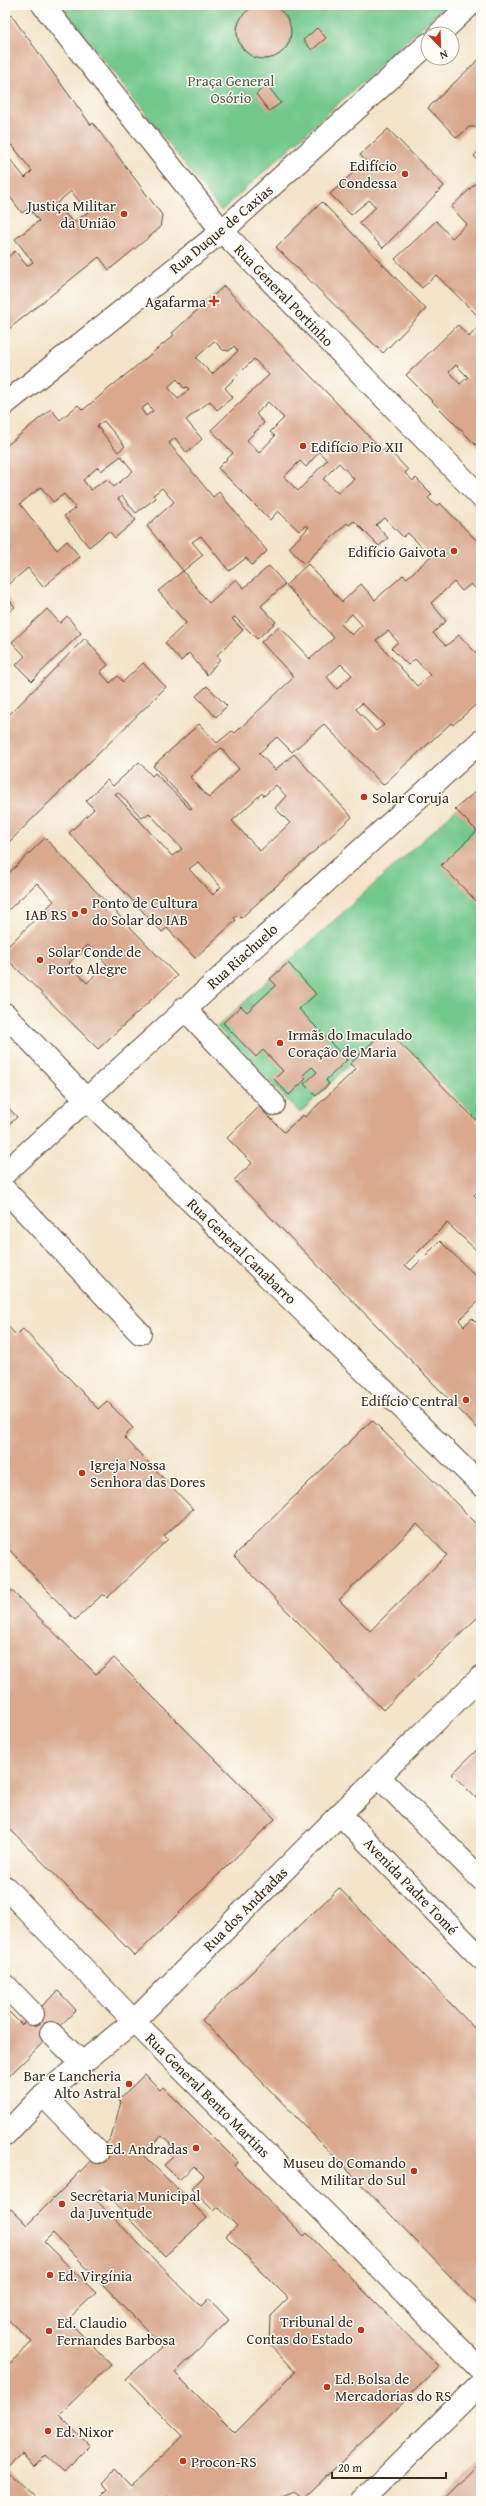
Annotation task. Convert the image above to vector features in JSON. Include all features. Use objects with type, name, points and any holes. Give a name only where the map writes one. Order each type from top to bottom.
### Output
[{"type":"street","name":"Rua General Portinho","points":[[43,5],[222,231],[481,497]]},
{"type":"street","points":[[448,26],[470,5]]},
{"type":"street","name":"Rua Duque de Caxias","points":[[5,404],[222,231],[420,51]]},
{"type":"street","name":"Rua Riachuelo","points":[[5,1173],[184,1008],[481,741]]},
{"type":"street","points":[[184,1008],[274,1104]]},
{"type":"street","name":"Rua General Canabarro","points":[[5,1014],[86,1099],[481,1485]]},
{"type":"street","points":[[5,1190],[140,1333]]},
{"type":"street","name":"Rua dos Andradas","points":[[5,2135],[42,2095],[81,2062],[134,2021],[340,1814],[481,1677]]},
{"type":"street","points":[[379,1777],[481,1879]]},
{"type":"street","name":"Avenida Padre Tomé","points":[[340,1814],[481,1958]]},
{"type":"street","name":"Rua General Bento Martins","points":[[5,1886],[134,2021],[481,2370]]},
{"type":"street","points":[[5,1985],[33,2014]]},
{"type":"street","points":[[51,2033],[81,2062]]},
{"type":"street","points":[[42,2095],[98,2152]]},
{"type":"street","points":[[362,2501],[481,2383]]},
{"type":"green space","name":"Praça General Osório","points":[[61,5],[446,5],[423,26],[420,26],[420,29],[221,211]]},
{"type":"green space","points":[[481,787],[481,1122],[387,1028],[300,1113],[217,1027]]},
{"type":"building","points":[[264,5],[274,7],[283,13],[289,22],[291,32],[289,42],[283,51],[274,57],[264,59],[254,57],[245,51],[239,42],[237,32],[239,22],[245,13],[254,7]]},
{"type":"building","points":[[11,15],[91,125],[93,123],[162,215],[160,228],[109,270],[99,257],[5,332],[5,253],[8,257],[15,251],[27,266],[33,262],[15,239],[39,221],[29,208],[22,213],[5,190],[5,153],[25,178],[32,171],[12,145],[5,150],[5,17]],"holes":[[[71,191],[88,212],[73,223],[57,203]]]},
{"type":"building","points":[[317,28],[326,38],[312,50],[303,40]]},
{"type":"building","points":[[481,57],[481,127],[469,127],[457,138],[428,108]]},
{"type":"building","points":[[267,85],[281,103],[269,111],[256,94]]},
{"type":"building","points":[[388,129],[444,186],[383,248],[359,223],[376,207],[369,200],[351,215],[330,194],[366,161],[360,155]]},
{"type":"building","points":[[481,148],[481,164],[474,156]]},
{"type":"building","points":[[476,183],[481,189],[481,319],[436,275],[422,288],[395,259],[436,221],[452,238],[467,224],[451,207]]},
{"type":"building","points":[[322,202],[426,309],[383,353],[276,247]]},
{"type":"building","points":[[224,286],[383,451],[387,448],[408,470],[405,473],[413,481],[416,478],[432,494],[428,498],[436,506],[440,503],[481,545],[481,594],[471,584],[462,591],[454,582],[431,603],[446,621],[433,633],[446,646],[459,635],[477,654],[481,651],[481,700],[453,725],[451,723],[383,785],[324,724],[292,752],[277,737],[259,753],[275,770],[294,754],[352,817],[241,918],[238,915],[234,918],[236,920],[195,958],[167,928],[162,932],[69,833],[94,809],[86,801],[107,780],[113,786],[139,762],[152,776],[155,773],[190,809],[192,808],[153,766],[199,724],[217,743],[232,731],[235,733],[294,677],[261,642],[279,626],[310,659],[334,638],[286,585],[308,564],[342,602],[361,584],[375,600],[403,575],[407,578],[431,556],[408,533],[403,537],[385,518],[376,525],[388,538],[379,546],[354,521],[349,525],[347,523],[304,564],[289,548],[309,527],[306,525],[299,531],[278,511],[270,520],[218,468],[233,453],[211,430],[269,375],[254,359],[225,388],[233,397],[217,410],[210,401],[186,420],[202,439],[187,453],[175,438],[169,443],[213,497],[219,492],[267,551],[260,558],[252,565],[246,558],[229,571],[201,536],[192,542],[203,555],[183,571],[147,526],[174,502],[162,488],[153,495],[156,498],[136,513],[122,496],[118,499],[136,520],[115,538],[109,531],[89,547],[64,516],[76,508],[64,494],[53,502],[41,487],[20,504],[57,550],[67,541],[80,557],[43,587],[28,568],[5,587],[5,447],[51,409],[60,420],[78,405],[83,410],[174,335],[172,333]],"holes":[[[214,341],[223,350],[229,351],[234,346],[238,351],[212,374],[196,358]],[[177,379],[184,388],[187,387],[189,389],[178,399],[168,387]],[[268,402],[284,418],[270,432],[275,436],[259,453],[247,440],[264,423],[256,414]],[[148,404],[153,411],[146,416],[141,409]],[[104,421],[125,446],[118,452],[97,426]],[[319,452],[327,460],[298,491],[284,477],[300,461],[306,467]],[[121,456],[133,471],[114,487],[107,479],[91,490],[83,480],[98,467],[101,471]],[[339,463],[354,479],[338,493],[323,479]],[[352,614],[362,625],[352,635],[341,624]],[[388,631],[398,642],[391,648],[408,665],[415,659],[430,675],[417,686],[376,640]],[[341,664],[352,675],[337,689],[327,677]],[[362,703],[384,725],[376,731],[356,709]],[[221,748],[239,769],[209,798],[190,777]],[[276,785],[286,796],[275,808],[290,823],[260,851],[232,821],[262,793],[264,796]],[[118,792],[142,818],[149,813],[182,849],[172,856],[115,794]],[[198,862],[221,887],[213,895],[189,869]]]},
{"type":"building","points":[[481,324],[481,450],[406,375],[458,325],[469,337]],"holes":[[[456,365],[468,377],[460,384],[449,372]]]},
{"type":"building","points":[[269,566],[285,584],[261,606],[276,622],[257,639],[235,617],[232,619],[243,630],[217,655],[220,659],[207,675],[189,653],[181,661],[165,643],[186,623],[158,591],[183,571],[209,603],[236,579],[244,588]]},
{"type":"building","points":[[5,595],[15,607],[5,615]]},
{"type":"building","points":[[47,609],[60,623],[67,616],[81,633],[32,681],[16,665],[25,656],[12,642]]},
{"type":"building","points":[[85,638],[108,665],[100,672],[110,683],[118,676],[123,682],[143,663],[166,687],[5,846],[5,719]]},
{"type":"building","points":[[207,686],[227,706],[216,717],[196,696]]},
{"type":"building","points":[[481,787],[481,906],[441,865],[477,831],[455,809]]},
{"type":"building","name":"IAB RS","points":[[45,838],[177,976],[98,1049],[5,957],[5,949],[54,901],[37,883],[5,913],[5,877]],"holes":[[[88,945],[107,964],[87,983],[69,963]]]},
{"type":"building","name":"Irmãs do Imaculado Coração de Maria","points":[[288,963],[316,994],[299,1009],[347,1060],[326,1080],[329,1084],[316,1096],[304,1084],[317,1072],[312,1067],[303,1075],[306,1079],[289,1095],[274,1079],[283,1071],[263,1050],[256,1057],[223,1023],[241,1006],[247,1012],[276,985],[270,979]]},
{"type":"building","points":[[386,1029],[481,1125],[481,1188],[474,1195],[481,1202],[481,1245],[476,1250],[447,1223],[405,1265],[411,1270],[440,1241],[481,1281],[481,1299],[459,1320],[464,1326],[472,1318],[481,1327],[481,1432],[234,1180],[252,1163],[227,1138],[259,1107],[284,1132],[303,1115],[305,1117],[356,1069],[350,1064]]},
{"type":"building","points":[[5,1104],[17,1117],[5,1128]]},
{"type":"building","name":"Igreja Nossa Senhora das Dores","points":[[5,1323],[16,1335],[23,1329],[98,1409],[107,1401],[133,1428],[124,1437],[193,1509],[164,1536],[168,1539],[107,1598],[103,1594],[75,1620],[5,1545]]},
{"type":"building","points":[[372,1420],[481,1528],[481,1614],[383,1710],[234,1556]],"holes":[[[417,1524],[447,1555],[370,1631],[339,1600]]]},
{"type":"building","points":[[5,1584],[96,1674],[114,1658],[275,1819],[135,1956],[5,1824]]},
{"type":"building","points":[[481,1746],[481,1803],[452,1774]]},
{"type":"building","name":"Museu do Comando Militar do Sul","points":[[339,1888],[481,2035],[480,2307],[202,2020]]},
{"type":"building","points":[[58,1991],[76,2010],[5,2080],[5,2016],[9,2012],[22,2025]]},
{"type":"building","points":[[145,2074],[160,2090],[163,2087],[238,2162],[234,2165],[304,2236],[307,2233],[439,2367],[303,2499],[294,2492],[273,2501],[174,2501],[169,2496],[163,2501],[95,2501],[108,2488],[103,2483],[115,2470],[131,2486],[183,2436],[126,2379],[162,2346],[53,2233],[44,2242],[96,2293],[67,2320],[111,2364],[59,2415],[90,2446],[64,2472],[46,2455],[34,2467],[22,2454],[6,2469],[39,2501],[5,2501],[5,2362],[8,2365],[32,2342],[5,2317],[5,2215],[11,2209],[27,2225],[81,2171],[111,2138],[121,2102],[118,2100]],"holes":[[[162,2136],[172,2146],[166,2150],[173,2157],[164,2165],[179,2180],[194,2166],[204,2176],[191,2189],[214,2211],[218,2207],[237,2226],[226,2236],[288,2298],[270,2316],[269,2344],[295,2372],[235,2433],[175,2373],[229,2320],[209,2299],[201,2307],[92,2196],[100,2189],[165,2256],[207,2218],[142,2154]]]},
{"type":"building","points":[[481,2461],[481,2501],[442,2501]]},
{"type":"place","name":"Edifício Condessa","points":[[405,174]]},
{"type":"place","name":"Justiça Militar da União","points":[[124,214]]},
{"type":"place","name":"Agafarma","points":[[214,301]]},
{"type":"place","name":"Edifício Pio XII","points":[[303,446]]},
{"type":"place","name":"Edifício Gaivota","points":[[454,551]]},
{"type":"place","name":"Solar Coruja","points":[[364,797]]},
{"type":"place","name":"Ponto de Cultura do Solar do IAB","points":[[84,911]]},
{"type":"place","name":"IAB RS","points":[[75,914]]},
{"type":"place","name":"Solar Conde de Porto Alegre","points":[[40,960]]},
{"type":"place","name":"Irmãs do Imaculado Coração de Maria","points":[[280,1043]]},
{"type":"place","name":"Edifício Central","points":[[466,1400]]},
{"type":"place","name":"Igreja Nossa Senhora das Dores","points":[[82,1473]]},
{"type":"place","name":"Bar e Lancheria Alto Astral","points":[[129,2084]]},
{"type":"place","name":"Ed. Andradas","points":[[196,2148]]},
{"type":"place","name":"Museu do Comando Militar do Sul","points":[[414,2171]]},
{"type":"place","name":"Secretaria Municipal da Juventude","points":[[62,2204]]},
{"type":"place","name":"Ed. Virgínia","points":[[50,2275]]},
{"type":"place","name":"Tribunal de Contas do Estado","points":[[361,2330]]},
{"type":"place","name":"Ed. Claudio Fernandes Barbosa","points":[[49,2331]]},
{"type":"place","name":"Ed. Bolsa de Mercadorias do RS","points":[[327,2387]]},
{"type":"place","name":"Ed. Nixor","points":[[48,2431]]},
{"type":"place","name":"Procon-RS","points":[[183,2461]]}]
